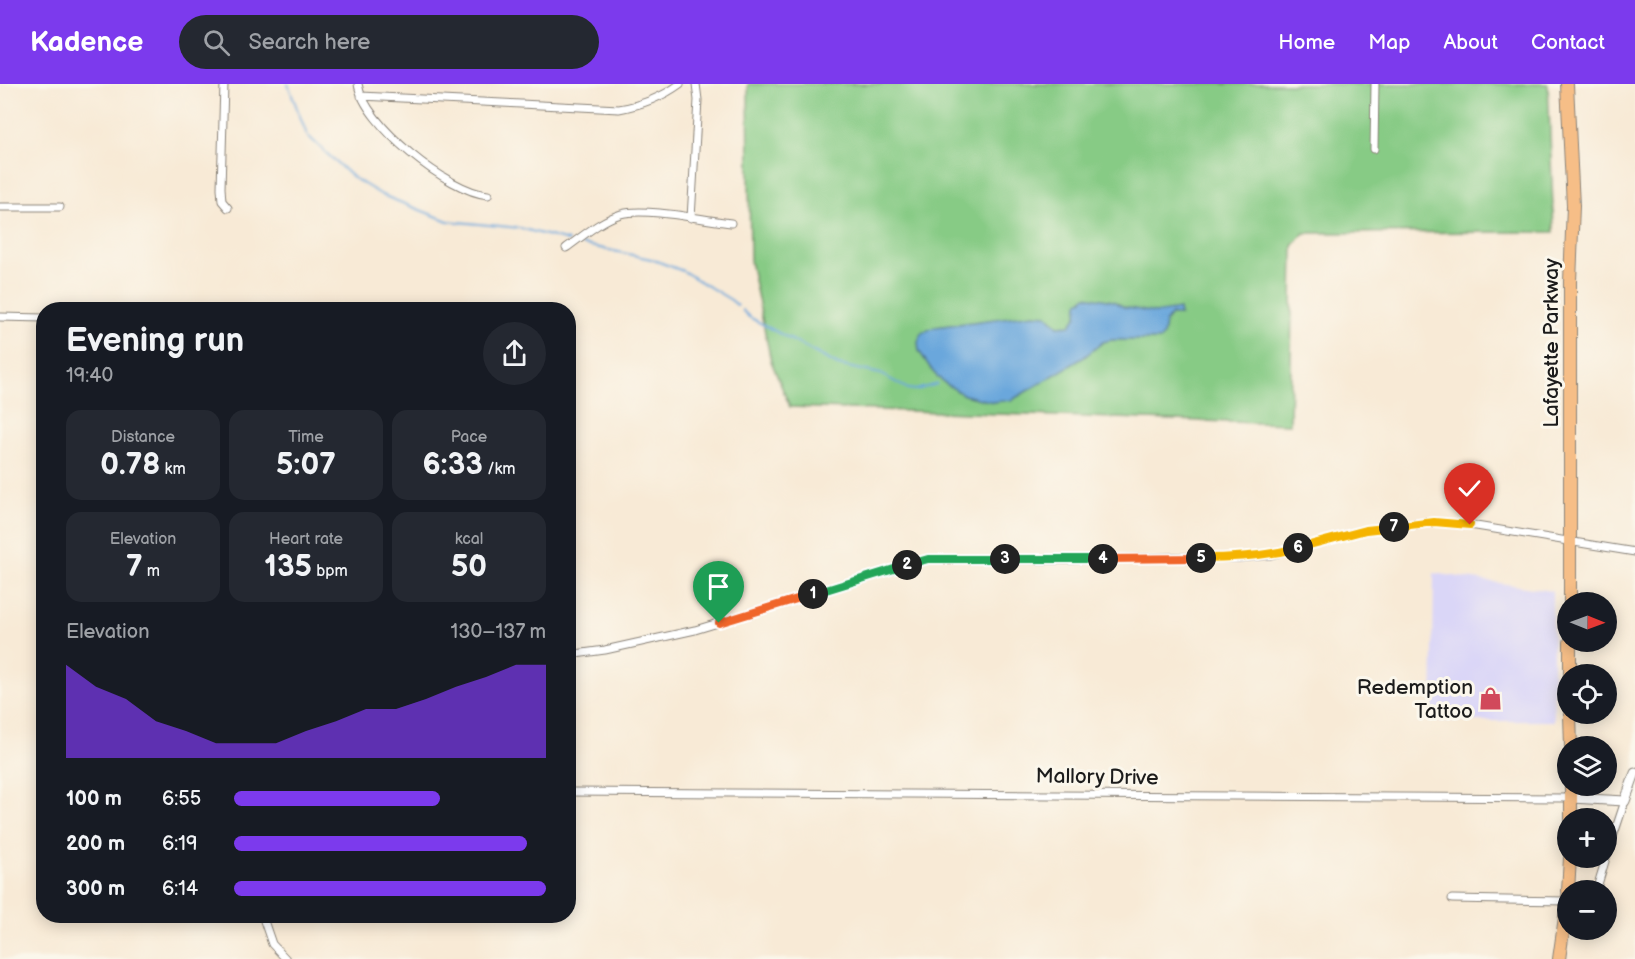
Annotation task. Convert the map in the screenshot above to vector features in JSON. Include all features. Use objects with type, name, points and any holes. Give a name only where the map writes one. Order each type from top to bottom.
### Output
[{"type":"highway","name":"Lafayette Parkway","points":[[1567,84],[1573,206],[1570,282],[1570,592]]},
{"type":"highway","points":[[1559,959],[1562,940]]},
{"type":"street","points":[[224,84],[221,188],[222,201],[228,208]]},
{"type":"street","points":[[358,84],[361,96],[375,120],[414,156],[456,184],[476,194],[488,195]]},
{"type":"street","points":[[361,96],[619,109],[640,106],[664,95],[680,84]]},
{"type":"street","points":[[691,218],[698,100],[696,84]]},
{"type":"street","points":[[1374,149],[1375,84]]},
{"type":"street","points":[[0,207],[60,207]]},
{"type":"street","points":[[566,248],[592,229],[620,214],[638,211],[731,223]]},
{"type":"street","points":[[0,317],[36,318]]},
{"type":"street","points":[[576,654],[605,650],[695,630],[928,559],[1239,558],[1271,555],[1366,530],[1434,522],[1470,525],[1635,552]]},
{"type":"street","points":[[1617,825],[1635,773]]},
{"type":"street","name":"Mallory Drive","points":[[576,792],[1557,792]]},
{"type":"street","name":"Mallory Drive","points":[[1595,796],[1625,801]]},
{"type":"street","points":[[1452,899],[1557,901]]},
{"type":"street","points":[[265,923],[272,944],[286,959]]},
{"type":"shaded area","points":[[1434,573],[1552,591],[1554,721],[1432,721]]},
{"type":"green space","points":[[748,84],[1548,84],[1554,232],[1304,233],[1293,246],[1290,424],[790,407],[771,361],[750,261]]},
{"type":"water","points":[[1086,296],[1155,313],[1179,309],[1180,315],[1171,315],[1165,323],[1160,340],[1103,342],[1083,358],[1012,400],[993,402],[964,395],[943,382],[919,351],[918,342],[921,333],[935,327],[1033,314],[1047,315],[1058,326],[1070,325],[1077,316],[1078,303]]},
{"type":"waterway","points":[[288,84],[307,135],[352,177],[382,195],[448,221],[520,228],[568,241]]},
{"type":"waterway","points":[[581,244],[651,259],[683,271],[737,305]]},
{"type":"waterway","points":[[742,310],[749,317],[838,365],[881,374],[908,389],[916,390],[937,384]]},
{"type":"place","name":"Redemption Tattoo","points":[[1491,699]]},
{"type":"route","points":[[719,623],[928,559],[1239,558],[1271,555],[1366,530],[1434,522],[1470,525]]}]
